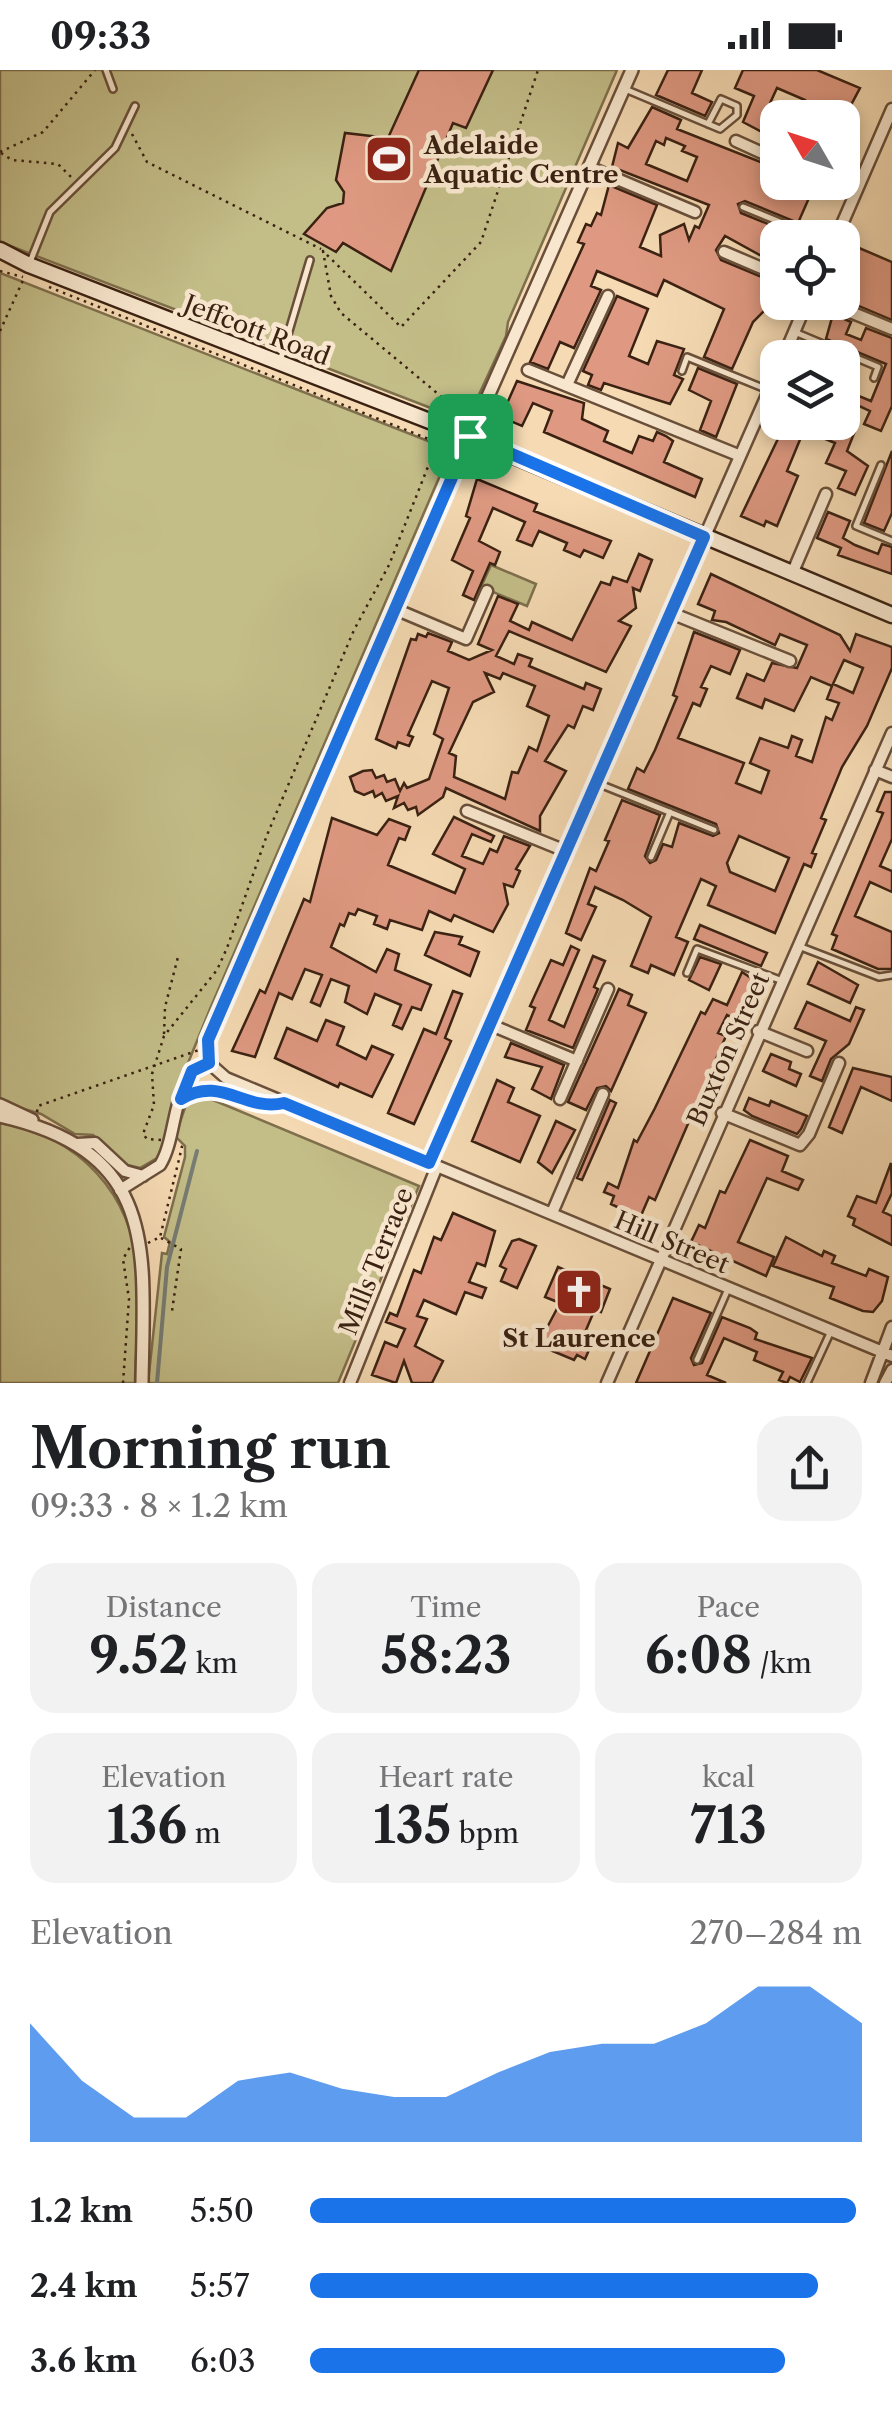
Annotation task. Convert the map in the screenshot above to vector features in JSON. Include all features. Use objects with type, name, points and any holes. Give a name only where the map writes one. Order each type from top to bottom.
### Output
[{"type":"main road","name":"Jeffcott Road","points":[[0,250],[26,271]]},
{"type":"main road","name":"Jeffcott Road","points":[[0,260],[470,436],[892,615]]},
{"type":"street","points":[[120,1190],[164,1159],[192,1071],[209,1063],[207,1048],[632,70]]},
{"type":"street","points":[[860,181],[892,109]]},
{"type":"street","points":[[736,142],[760,152]]},
{"type":"street","points":[[591,168],[695,212]]},
{"type":"street","points":[[724,252],[760,267]]},
{"type":"street","points":[[567,385],[608,296]]},
{"type":"street","points":[[860,315],[892,328]]},
{"type":"street","points":[[791,340],[799,320]]},
{"type":"street","points":[[528,370],[738,456]]},
{"type":"street","points":[[433,1164],[760,408]]},
{"type":"street","points":[[792,574],[826,494]]},
{"type":"street","points":[[395,609],[466,638],[487,591]]},
{"type":"street","points":[[671,612],[790,661]]},
{"type":"street","name":"Buxton Street","points":[[607,1383],[658,1258],[892,733]]},
{"type":"street","points":[[875,770],[892,777]]},
{"type":"street","points":[[468,810],[568,852]]},
{"type":"street","points":[[560,1099],[608,989]]},
{"type":"street","points":[[491,1025],[576,1061]]},
{"type":"street","points":[[758,1030],[806,1051]]},
{"type":"street","name":"Mills Terrace","points":[[209,1063],[226,1078],[433,1164],[350,1383]]},
{"type":"street","points":[[722,1113],[800,1145],[809,1134],[839,1063]]},
{"type":"street","points":[[181,1099],[212,1088],[266,1107],[284,1103]]},
{"type":"street","points":[[552,1213],[603,1094]]},
{"type":"street","points":[[0,1105],[35,1118],[77,1144],[120,1190],[141,1244],[145,1273],[142,1383]]},
{"type":"street","points":[[0,1116],[35,1118]]},
{"type":"street","points":[[77,1144],[95,1144],[125,1171],[144,1176]]},
{"type":"street","name":"Hill Street","points":[[433,1164],[886,1354]]},
{"type":"street","points":[[871,1383],[886,1354],[892,1327]]},
{"type":"street","points":[[885,1383],[892,1370]]},
{"type":"lane","points":[[106,70],[113,90]]},
{"type":"lane","points":[[624,89],[708,124],[720,129],[737,115],[737,106],[720,98],[708,124]]},
{"type":"lane","points":[[26,271],[50,212],[107,158],[135,106]]},
{"type":"lane","points":[[743,207],[775,220]]},
{"type":"lane","points":[[279,363],[310,260]]},
{"type":"lane","points":[[794,332],[878,367],[874,378]]},
{"type":"lane","points":[[682,372],[688,357],[760,387]]},
{"type":"lane","points":[[882,465],[856,526],[892,541]]},
{"type":"lane","points":[[598,783],[714,830]]},
{"type":"lane","points":[[651,858],[670,812]]},
{"type":"lane","points":[[796,945],[879,977],[892,975]]},
{"type":"lane","points":[[688,973],[698,949],[780,980]]},
{"type":"lane","points":[[697,1360],[729,1287]]},
{"type":"lane","points":[[807,1383],[831,1330]]},
{"type":"path","points":[[0,153],[42,132],[95,70]]},
{"type":"path","points":[[401,327],[481,242],[538,70]]},
{"type":"path","points":[[127,126],[147,162],[326,251],[401,327]]},
{"type":"path","points":[[0,153],[12,160],[58,164],[77,184]]},
{"type":"path","points":[[401,327],[323,251],[331,296],[341,313],[461,413]]},
{"type":"path","points":[[0,271],[26,271],[0,331]]},
{"type":"path","points":[[41,284],[450,447],[433,454],[389,565],[354,630],[267,835],[217,970],[164,1036]]},
{"type":"path","points":[[163,1140],[147,1139],[143,1134],[154,1105],[152,1074],[164,1036],[165,1007],[178,957]]},
{"type":"path","points":[[35,1118],[38,1106],[156,1062],[207,1048]]},
{"type":"path","points":[[150,1242],[160,1237],[182,1147]]},
{"type":"path","points":[[160,1237],[180,1249],[172,1310]]},
{"type":"path","points":[[123,1383],[129,1299],[122,1259],[132,1247]]},
{"type":"shaded area","points":[[0,70],[617,70],[508,322],[506,336],[470,414],[462,420],[0,242]]},
{"type":"shaded area","points":[[0,273],[451,450],[210,1009],[184,1073],[162,1148],[157,1158],[140,1168],[123,1164],[93,1135],[75,1134],[41,1114],[0,1102]]},
{"type":"shaded area","points":[[491,565],[536,584],[527,606],[481,587]]},
{"type":"shaded area","points":[[201,1095],[419,1186],[338,1383],[148,1383],[162,1253],[167,1254],[170,1242],[164,1237],[185,1157],[185,1146],[175,1136],[186,1105]]},
{"type":"shaded area","points":[[0,1123],[28,1130],[77,1155],[113,1194],[134,1245],[138,1275],[135,1383],[0,1383]]},
{"type":"building","name":"Adelaide Aquatic Centre","points":[[419,70],[493,70],[466,128],[453,123],[391,271],[343,243],[336,252],[304,234],[327,208],[343,203],[344,192],[336,180],[345,133],[388,138]]},
{"type":"building","points":[[668,70],[702,70],[692,93],[712,102],[705,116],[656,95]]},
{"type":"building","points":[[743,70],[817,70],[860,88],[854,100],[805,100],[777,88],[772,100],[760,100],[760,131],[743,122],[754,96],[735,88]]},
{"type":"building","points":[[652,107],[681,120],[677,129],[760,162],[760,200],[808,200],[799,220],[745,201],[738,204],[741,213],[760,221],[760,255],[725,236],[716,250],[721,260],[760,276],[760,315],[732,369],[704,357],[724,309],[664,280],[657,296],[597,271],[591,286],[601,290],[574,348],[560,342],[548,369],[530,362],[584,244],[578,242],[586,224],[591,226],[597,213],[601,215],[609,185],[657,205],[640,247],[661,256],[660,235],[684,224],[689,240],[709,205],[612,167],[618,143],[628,148]],"holes":[[[666,138],[685,146],[682,151],[697,157],[687,181],[646,164],[656,141],[664,145]]]},
{"type":"building","points":[[860,248],[892,262],[892,320],[860,307]]},
{"type":"building","points":[[617,296],[648,309],[629,356],[648,364],[657,341],[684,349],[674,375],[683,379],[670,404],[604,383],[601,390],[588,385],[592,375],[583,371]]},
{"type":"building","points":[[831,320],[851,322],[846,334],[861,340],[866,328],[892,338],[892,406],[881,431],[864,424],[870,411],[860,406],[860,396],[871,401],[886,364],[860,353],[860,340],[826,339]]},
{"type":"building","points":[[698,368],[737,384],[716,437],[700,430],[711,401],[689,390]]},
{"type":"building","points":[[517,381],[584,403],[582,419],[608,431],[604,441],[632,453],[639,436],[653,441],[657,432],[666,436],[673,441],[664,462],[702,479],[695,497],[544,432],[552,411],[533,403],[522,426],[501,417]]},
{"type":"building","points":[[777,440],[800,440],[787,471],[798,476],[777,526],[766,521],[764,526],[741,516]]},
{"type":"building","points":[[828,440],[851,440],[847,451],[868,466],[855,495],[838,488],[846,471],[826,463],[835,443]]},
{"type":"building","points":[[892,451],[892,513],[884,531],[864,523]]},
{"type":"building","points":[[477,479],[537,504],[534,511],[611,541],[603,558],[584,550],[580,557],[564,550],[567,543],[539,531],[532,546],[517,540],[525,522],[493,508],[479,541],[500,552],[495,565],[490,563],[474,600],[463,595],[473,571],[452,560],[470,518],[466,516]]},
{"type":"building","points":[[828,512],[850,521],[843,538],[855,545],[878,554],[882,544],[892,547],[892,574],[838,555],[841,548],[817,538]]},
{"type":"building","points":[[639,554],[652,560],[640,591],[633,588],[636,608],[619,621],[631,626],[606,672],[509,631],[496,656],[514,664],[518,654],[532,659],[529,666],[584,689],[586,683],[601,689],[593,710],[583,706],[574,728],[568,725],[545,761],[566,771],[540,816],[540,831],[446,788],[443,797],[418,815],[416,807],[408,810],[404,803],[394,808],[398,796],[386,801],[382,793],[375,797],[373,791],[364,795],[355,791],[350,777],[363,771],[372,770],[376,778],[384,775],[387,782],[395,779],[400,791],[404,783],[407,788],[429,779],[443,739],[434,734],[449,688],[432,681],[408,735],[413,737],[409,746],[398,742],[396,748],[376,739],[411,639],[416,640],[418,634],[426,637],[428,633],[452,642],[448,651],[469,660],[492,650],[478,644],[498,596],[518,604],[510,621],[529,630],[532,622],[572,640],[601,582],[610,585],[613,577],[627,582]],"holes":[[[485,673],[500,679],[503,673],[535,686],[527,706],[549,716],[537,751],[529,747],[518,773],[512,772],[505,799],[454,777],[456,756],[449,753],[473,702],[494,692]]]},
{"type":"building","points":[[711,574],[840,635],[850,651],[856,634],[892,647],[892,668],[821,818],[826,820],[812,853],[816,854],[811,867],[804,864],[775,933],[708,905],[716,886],[701,879],[676,937],[688,942],[674,975],[651,965],[648,973],[631,966],[651,917],[623,900],[595,887],[588,904],[596,907],[581,940],[566,933],[590,868],[596,871],[609,841],[605,840],[622,800],[660,815],[645,856],[650,863],[656,860],[663,844],[672,847],[679,823],[713,836],[719,833],[716,824],[628,789],[637,768],[644,772],[655,750],[677,697],[673,695],[694,632],[740,650],[730,674],[711,666],[701,687],[707,689],[700,706],[693,703],[678,738],[744,763],[736,783],[761,793],[769,771],[750,763],[760,738],[788,748],[792,736],[802,740],[796,756],[812,762],[826,717],[832,720],[839,703],[827,699],[832,686],[811,677],[794,711],[765,699],[762,708],[737,698],[747,674],[764,681],[772,663],[797,668],[807,645],[780,634],[775,645],[726,622],[712,620],[715,611],[698,604]],"holes":[[[844,660],[863,668],[853,693],[833,684]],[[739,836],[789,858],[775,891],[730,872],[727,863]]]},
{"type":"building","points":[[885,792],[892,792],[892,839],[880,866],[892,871],[892,892],[870,882],[855,916],[892,932],[892,969],[878,969],[832,949],[837,936],[832,934],[883,813],[877,811]]},
{"type":"building","points":[[454,817],[494,836],[491,842],[472,834],[462,856],[483,864],[490,849],[497,852],[504,836],[530,846],[516,869],[520,871],[513,887],[504,884],[508,904],[493,932],[454,915],[451,921],[429,911],[422,930],[390,920],[387,929],[374,924],[377,916],[358,909],[355,915],[349,913],[344,926],[340,924],[331,947],[376,972],[387,949],[399,954],[395,970],[431,985],[421,1010],[412,1007],[402,1029],[393,1025],[401,1005],[375,994],[367,1014],[345,1002],[349,986],[331,979],[320,1006],[311,1002],[322,975],[305,969],[292,999],[279,993],[255,1057],[232,1051],[260,990],[265,993],[304,899],[310,902],[332,818],[377,835],[389,819],[410,827],[405,840],[399,838],[388,865],[455,893],[465,869],[433,854]]},
{"type":"building","points":[[700,925],[767,953],[761,966],[694,939]]},
{"type":"building","points":[[435,932],[462,937],[459,944],[479,952],[470,976],[425,955]]},
{"type":"building","points":[[571,946],[579,950],[549,1020],[564,1027],[593,956],[605,961],[594,987],[598,989],[573,1048],[526,1030],[535,1008],[530,1006],[551,960],[563,965]]},
{"type":"building","points":[[700,957],[721,964],[709,990],[689,980]]},
{"type":"building","points":[[818,962],[858,985],[850,1003],[808,984]]},
{"type":"building","points":[[742,972],[757,982],[735,1019],[727,1015],[718,1033],[726,1036],[655,1200],[649,1197],[640,1218],[611,1204],[614,1196],[604,1192],[608,1183],[618,1188],[634,1140],[637,1142],[655,1108],[701,1012],[705,1014],[713,999],[727,1005]]},
{"type":"building","points":[[619,989],[632,995],[628,1005],[646,1013],[611,1091],[606,1086],[597,1088],[586,1110],[568,1102]]},
{"type":"building","points":[[453,991],[462,994],[445,1038],[451,1041],[414,1124],[388,1113],[424,1029],[436,1034]]},
{"type":"building","points":[[807,1002],[850,1021],[856,1007],[864,1010],[849,1044],[831,1059],[822,1081],[810,1076],[826,1041],[795,1028]]},
{"type":"building","points":[[326,1020],[344,1027],[337,1045],[366,1059],[372,1046],[393,1055],[372,1097],[340,1083],[338,1087],[275,1058],[287,1028],[317,1041]]},
{"type":"building","points":[[511,1043],[564,1065],[551,1099],[532,1089],[542,1067],[505,1057]]},
{"type":"building","points":[[771,1054],[791,1062],[789,1069],[801,1074],[796,1086],[763,1071]]},
{"type":"building","points":[[853,1068],[892,1077],[892,1101],[861,1087],[842,1133],[829,1127]]},
{"type":"building","points":[[497,1080],[514,1088],[508,1102],[540,1116],[520,1162],[472,1141]]},
{"type":"building","points":[[749,1098],[769,1106],[771,1101],[807,1116],[797,1134],[744,1110]]},
{"type":"building","points":[[610,1100],[616,1103],[582,1180],[577,1178]]},
{"type":"building","points":[[556,1121],[575,1130],[552,1173],[538,1162]]},
{"type":"building","points":[[750,1140],[788,1156],[782,1171],[803,1180],[798,1190],[767,1178],[738,1242],[774,1257],[766,1276],[691,1242],[699,1225],[705,1228],[720,1191],[725,1193]]},
{"type":"building","points":[[891,1163],[892,1193],[883,1212],[892,1216],[892,1245],[853,1225],[855,1219],[848,1216],[857,1196],[876,1203]]},
{"type":"building","points":[[453,1213],[495,1231],[485,1266],[477,1263],[469,1282],[486,1288],[482,1298],[465,1292],[456,1314],[424,1300],[417,1316],[427,1319],[415,1346],[443,1361],[432,1383],[412,1383],[404,1361],[396,1383],[372,1375],[385,1342],[397,1347],[405,1329],[386,1322],[390,1313],[397,1316],[414,1270],[421,1273],[434,1237],[441,1240]]},
{"type":"building","points":[[786,1237],[822,1256],[824,1251],[835,1256],[832,1263],[866,1276],[869,1269],[888,1277],[882,1301],[873,1312],[863,1311],[830,1298],[834,1287],[773,1266]]},
{"type":"building","points":[[519,1239],[536,1246],[517,1288],[501,1281],[506,1269],[500,1266],[512,1241]]},
{"type":"building","points":[[558,1267],[610,1289],[601,1312],[595,1309],[586,1330],[596,1334],[585,1359],[577,1355],[574,1360],[543,1347],[546,1341],[541,1339],[560,1303],[545,1297]]},
{"type":"building","points":[[673,1298],[711,1313],[691,1358],[694,1365],[702,1363],[722,1317],[750,1328],[757,1333],[755,1339],[812,1358],[800,1382],[790,1377],[787,1383],[779,1380],[783,1372],[754,1360],[757,1352],[724,1338],[707,1375],[726,1383],[636,1383]]},
{"type":"waterway","points":[[157,1383],[167,1267],[197,1151]]},
{"type":"place","name":"Adelaide Aquatic Centre","points":[[389,159]]},
{"type":"place","name":"St Laurence","points":[[579,1292]]},
{"type":"route","points":[[470,436],[704,537],[429,1163],[284,1103],[266,1107],[212,1088],[181,1099],[192,1071],[209,1063],[208,1040],[470,436]]}]
